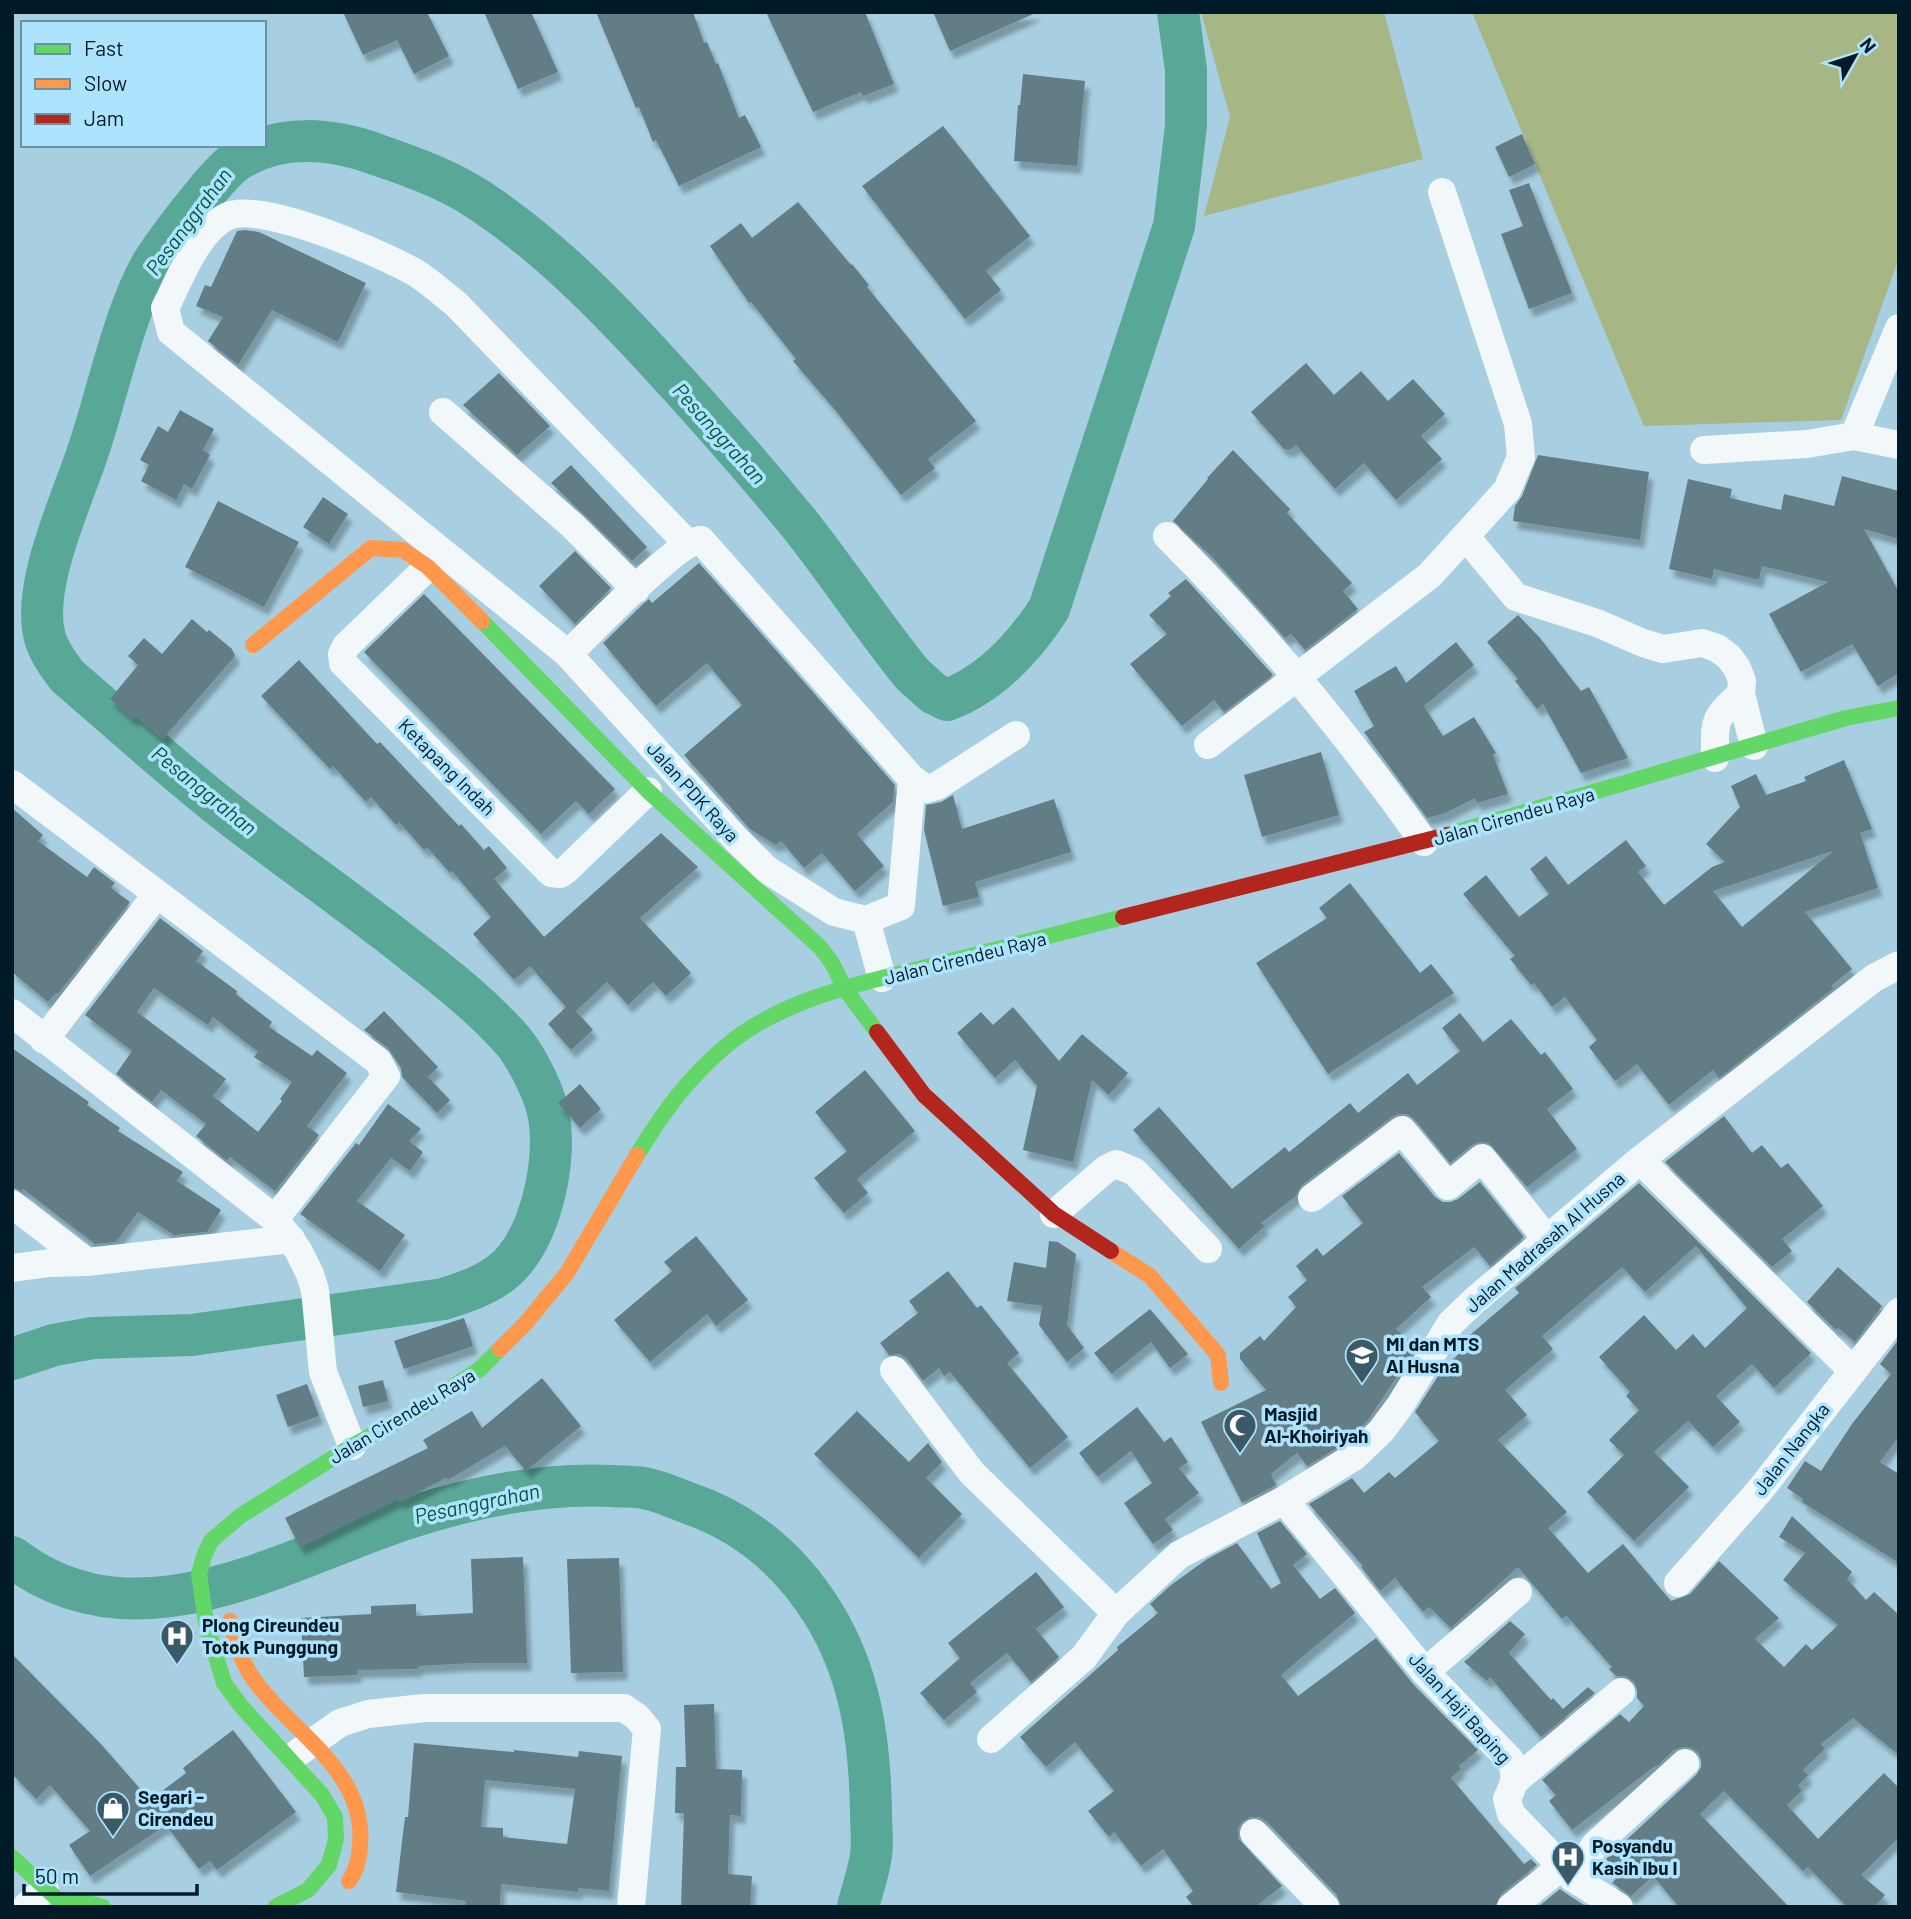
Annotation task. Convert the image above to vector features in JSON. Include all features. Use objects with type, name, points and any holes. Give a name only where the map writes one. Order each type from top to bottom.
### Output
[{"type":"main road","points":[[253,646],[372,548],[403,550],[428,567],[648,791],[820,947],[832,963],[845,989],[924,1095],[1054,1214],[1150,1276],[1218,1355],[1221,1383]]},
{"type":"main road","name":"Jalan Cirendeu Raya","points":[[337,1897],[354,1876],[364,1828],[359,1808],[348,1784],[241,1706],[224,1684],[206,1623],[199,1574],[204,1556],[211,1541],[224,1528],[352,1446],[418,1410],[480,1368],[525,1324],[566,1273],[625,1172],[685,1084],[729,1044],[772,1016],[812,999],[882,978],[1424,842],[1846,719],[1899,708]]},
{"type":"main road","points":[[222,1550],[224,1528]]},
{"type":"main road","name":"Jalan Cirendeu Raya","points":[[229,1615],[239,1656],[301,1750],[335,1817],[336,1839],[329,1865],[308,1890],[275,1907]]},
{"type":"main road","points":[[12,1857],[50,1902],[80,1900],[103,1907]]},
{"type":"street","points":[[1208,745],[1430,575],[1507,490],[1521,457],[1518,424],[1442,192]]},
{"type":"street","name":"Jalan PDK Raya","points":[[688,544],[455,303],[416,274],[351,242],[285,220],[242,212],[226,217],[199,241],[165,308],[171,332],[568,654],[766,869],[834,912],[866,920]]},
{"type":"street","points":[[1854,436],[1899,328]]},
{"type":"street","points":[[443,412],[573,526],[636,589]]},
{"type":"street","points":[[1704,450],[1807,444],[1854,436],[1899,445]]},
{"type":"street","points":[[1167,536],[1210,579],[1296,677],[1390,793],[1424,842]]},
{"type":"street","points":[[1466,537],[1516,597],[1597,623],[1663,649],[1702,643],[1717,648],[1729,657],[1742,681],[1741,694],[1754,746]]},
{"type":"street","points":[[568,654],[688,544],[701,540],[912,779],[926,789],[937,786],[1016,735]]},
{"type":"street","name":"Ketapang Indah","points":[[428,567],[346,646],[342,653],[343,663],[551,873],[560,874],[566,870],[648,791]]},
{"type":"street","points":[[1715,758],[1715,722],[1724,709],[1741,694]]},
{"type":"street","points":[[882,978],[866,920],[901,906],[912,779]]},
{"type":"street","points":[[12,784],[378,1062],[386,1076],[283,1229],[87,1262],[12,1268]]},
{"type":"street","points":[[44,1040],[157,894]]},
{"type":"street","name":"Jalan Madrasah Al Husna","points":[[991,1739],[1084,1657],[1116,1613],[1179,1555],[1284,1500],[1355,1456],[1381,1431],[1399,1407],[1451,1323],[1546,1238],[1640,1160],[1874,978],[1899,964]]},
{"type":"street","points":[[12,1013],[283,1229],[310,1274],[316,1290],[323,1372],[352,1446]]},
{"type":"street","points":[[1312,1198],[1402,1130],[1448,1186],[1482,1158],[1546,1238]]},
{"type":"street","points":[[1640,1160],[1853,1370]]},
{"type":"street","points":[[1054,1214],[1106,1169],[1116,1164],[1135,1172],[1208,1249]]},
{"type":"street","points":[[12,1204],[87,1262]]},
{"type":"street","name":"Jalan Nangka","points":[[1678,1583],[1760,1490],[1899,1312]]},
{"type":"street","points":[[894,1370],[972,1473],[1116,1613]]},
{"type":"street","name":"Jalan Haji Baping","points":[[1284,1500],[1426,1672],[1510,1760],[1516,1780],[1507,1799],[1511,1814],[1567,1873],[1619,1907]]},
{"type":"street","points":[[1426,1672],[1518,1592]]},
{"type":"street","points":[[1516,1780],[1621,1692]]},
{"type":"street","points":[[301,1750],[340,1723],[368,1714],[413,1709],[624,1707],[648,1729],[631,1907]]},
{"type":"street","points":[[1511,1907],[1567,1873],[1685,1763]]},
{"type":"street","points":[[1254,1833],[1325,1907]]},
{"type":"green space","points":[[1201,12],[1384,12],[1423,159],[1204,216],[1230,117]]},
{"type":"green space","points":[[1472,12],[1899,12],[1899,258],[1841,420],[1644,426]]},
{"type":"building","points":[[343,12],[427,12],[449,56],[414,74],[397,40],[363,55]]},
{"type":"building","points":[[484,12],[531,12],[558,72],[518,89]]},
{"type":"building","points":[[596,12],[693,12],[704,43],[707,42],[716,64],[718,63],[739,118],[745,115],[761,147],[679,186],[656,140],[653,142],[639,107],[636,108]]},
{"type":"building","points":[[766,12],[865,12],[894,84],[863,96],[861,92],[813,112]]},
{"type":"building","points":[[933,12],[1038,12],[950,51]]},
{"type":"building","points":[[1023,74],[1085,81],[1077,166],[1014,161]]},
{"type":"building","points":[[943,126],[1030,236],[986,271],[1001,290],[965,319],[862,186]]},
{"type":"building","points":[[1522,134],[1535,164],[1509,177],[1495,147]]},
{"type":"building","points":[[1529,183],[1572,293],[1529,309],[1501,234],[1523,226],[1509,190]]},
{"type":"building","points":[[798,202],[852,264],[869,285],[867,287],[976,421],[928,459],[935,468],[901,495],[836,411],[793,361],[796,359],[751,302],[749,303],[710,246],[741,223],[752,238]]},
{"type":"building","points":[[237,231],[259,232],[366,283],[338,342],[272,310],[238,365],[208,341],[223,317],[196,306],[205,285],[211,287]]},
{"type":"building","points":[[1306,363],[1334,395],[1361,371],[1388,401],[1413,379],[1445,414],[1421,436],[1442,459],[1396,500],[1364,463],[1335,489],[1296,445],[1291,449],[1284,449],[1251,412]]},
{"type":"building","points":[[499,373],[550,426],[517,455],[463,405]]},
{"type":"building","points":[[180,410],[214,429],[203,450],[210,455],[192,489],[184,484],[176,500],[141,481],[149,465],[140,460],[158,426],[168,432]]},
{"type":"building","points":[[1233,450],[1290,509],[1287,513],[1352,583],[1343,591],[1358,609],[1305,650],[1291,634],[1285,638],[1212,557],[1173,521]]},
{"type":"building","points":[[1538,455],[1649,472],[1640,540],[1513,521],[1515,506],[1522,496]]},
{"type":"building","points":[[571,465],[647,547],[632,561],[551,483]]},
{"type":"building","points":[[1842,476],[1899,491],[1899,539],[1864,529],[1899,592],[1899,673],[1878,686],[1852,644],[1801,672],[1769,614],[1828,582],[1762,566],[1759,580],[1714,569],[1712,579],[1669,569],[1688,479],[1732,489],[1730,498],[1781,510],[1784,494],[1834,506]]},
{"type":"building","points":[[323,497],[348,514],[329,544],[303,527]]},
{"type":"building","points":[[218,501],[299,542],[264,607],[185,567]]},
{"type":"building","points":[[575,551],[611,588],[575,624],[539,586]]},
{"type":"building","points":[[699,563],[895,785],[893,802],[857,834],[884,866],[855,891],[822,853],[804,868],[781,841],[776,845],[750,829],[684,755],[742,705],[707,663],[656,706],[603,643],[649,599],[652,603]]},
{"type":"building","points":[[1186,579],[1273,675],[1224,712],[1214,700],[1182,726],[1130,664],[1167,634],[1149,615],[1171,596],[1168,593]]},
{"type":"building","points":[[424,594],[615,789],[589,814],[576,801],[541,834],[364,652]]},
{"type":"building","points":[[1518,615],[1540,638],[1581,691],[1589,687],[1628,758],[1581,773],[1543,704],[1537,709],[1515,681],[1518,679],[1487,642]]},
{"type":"building","points":[[192,619],[232,649],[235,656],[163,739],[135,716],[133,719],[110,699],[138,665],[128,656],[144,638],[162,654]]},
{"type":"building","points":[[1456,642],[1474,665],[1424,706],[1443,736],[1474,717],[1496,753],[1493,755],[1508,794],[1477,803],[1475,798],[1446,813],[1427,818],[1364,732],[1374,726],[1354,691],[1396,666],[1406,683]]},
{"type":"building","points":[[299,660],[377,744],[380,742],[459,826],[461,824],[484,850],[489,846],[507,868],[494,879],[544,937],[661,833],[698,867],[640,918],[691,973],[666,996],[653,982],[628,1005],[607,982],[576,1011],[593,1030],[571,1050],[548,1024],[566,1007],[530,966],[514,980],[473,934],[491,917],[452,871],[450,873],[427,847],[424,850],[399,822],[396,825],[371,797],[366,802],[333,766],[330,769],[261,696]]},
{"type":"building","points":[[1321,752],[1339,815],[1262,837],[1244,775]]},
{"type":"building","points":[[1844,760],[1872,829],[1860,833],[1878,888],[1805,912],[1852,969],[1831,986],[1834,988],[1719,1078],[1713,1070],[1669,1105],[1637,1064],[1615,1081],[1589,1047],[1597,1040],[1565,997],[1552,1007],[1534,983],[1531,985],[1510,959],[1515,956],[1463,894],[1486,875],[1519,917],[1549,894],[1530,869],[1546,856],[1568,885],[1626,840],[1646,866],[1638,872],[1664,905],[1712,867],[1725,862],[1706,844],[1740,807],[1731,786],[1756,774],[1766,795],[1806,781],[1804,777]],"holes":[[[1833,851],[1742,927],[1713,891]]]},
{"type":"building","points":[[953,795],[962,829],[1054,799],[1071,852],[975,882],[979,897],[943,906],[924,830],[926,805],[941,802]]},
{"type":"building","points":[[12,808],[43,835],[38,841],[87,877],[94,867],[115,883],[111,888],[130,902],[58,994],[48,1002],[12,972]]},
{"type":"building","points":[[1350,883],[1420,973],[1431,964],[1454,993],[1328,1074],[1256,963],[1327,918],[1319,908]]},
{"type":"building","points":[[160,918],[203,951],[196,961],[237,991],[236,994],[272,1022],[269,1027],[312,1056],[317,1050],[347,1073],[307,1126],[319,1135],[275,1191],[230,1157],[227,1161],[196,1136],[206,1124],[161,1090],[152,1102],[116,1074],[132,1051],[85,1015]],"holes":[[[154,988],[208,1025],[213,1017],[258,1052],[254,1057],[292,1082],[280,1099],[282,1101],[258,1132],[213,1096],[226,1079],[137,1012]]]},
{"type":"building","points":[[1013,1007],[1059,1061],[1082,1034],[1128,1073],[1109,1095],[1092,1080],[1073,1162],[1023,1150],[1037,1086],[1015,1060],[995,1078],[957,1033],[981,1012],[993,1025]]},
{"type":"building","points":[[384,1011],[438,1067],[428,1077],[450,1100],[437,1113],[402,1077],[401,1068],[388,1048],[364,1030]]},
{"type":"building","points":[[1460,1013],[1483,1042],[1511,1019],[1541,1055],[1545,1052],[1573,1089],[1547,1109],[1577,1149],[1527,1187],[1489,1143],[1472,1145],[1450,1163],[1414,1119],[1407,1114],[1399,1114],[1302,1185],[1296,1196],[1261,1223],[1265,1226],[1239,1249],[1133,1130],[1159,1107],[1232,1189],[1285,1147],[1289,1152],[1350,1103],[1358,1113],[1408,1073],[1417,1085],[1460,1051],[1442,1028]]},
{"type":"building","points":[[12,1048],[89,1102],[87,1105],[120,1128],[118,1131],[183,1172],[177,1181],[221,1210],[207,1232],[174,1235],[138,1212],[116,1242],[95,1244],[23,1189],[12,1188]]},
{"type":"building","points":[[865,1070],[915,1131],[857,1179],[868,1193],[844,1213],[814,1178],[847,1151],[815,1112]]},
{"type":"building","points":[[580,1084],[601,1109],[580,1128],[558,1103]]},
{"type":"building","points":[[388,1104],[421,1129],[409,1141],[423,1152],[410,1171],[391,1158],[357,1201],[405,1235],[380,1271],[300,1214],[356,1143],[359,1145]]},
{"type":"building","points":[[1724,1116],[1752,1153],[1762,1145],[1781,1168],[1788,1163],[1823,1206],[1782,1239],[1792,1251],[1772,1267],[1665,1162]]},
{"type":"building","points":[[1399,1153],[1435,1197],[1443,1202],[1458,1199],[1480,1182],[1524,1237],[1490,1266],[1474,1247],[1422,1287],[1431,1297],[1396,1329],[1416,1348],[1368,1420],[1345,1443],[1307,1466],[1297,1453],[1271,1474],[1276,1485],[1242,1503],[1201,1422],[1266,1390],[1240,1359],[1240,1353],[1260,1336],[1264,1341],[1296,1307],[1288,1297],[1307,1280],[1296,1266],[1317,1248],[1323,1256],[1363,1223],[1342,1196]]},
{"type":"building","points":[[1639,1183],[1811,1353],[1774,1388],[1752,1364],[1716,1396],[1740,1422],[1713,1447],[1688,1421],[1654,1452],[1689,1487],[1634,1541],[1587,1492],[1624,1455],[1609,1440],[1639,1410],[1626,1396],[1630,1392],[1599,1357],[1644,1315],[1676,1350],[1693,1334],[1705,1348],[1747,1308],[1696,1246],[1645,1292],[1622,1267],[1542,1336],[1553,1349],[1505,1390],[1527,1415],[1498,1440],[1567,1512],[1548,1528],[1588,1573],[1623,1544],[1671,1601],[1690,1594],[1719,1561],[1779,1618],[1755,1639],[1784,1667],[1806,1644],[1812,1650],[1838,1625],[1783,1580],[1805,1553],[1779,1537],[1792,1516],[1852,1572],[1847,1579],[1866,1600],[1874,1592],[1899,1615],[1899,1755],[1853,1718],[1821,1744],[1825,1749],[1803,1770],[1808,1775],[1798,1786],[1802,1790],[1787,1805],[1818,1839],[1884,1773],[1899,1788],[1899,1837],[1861,1875],[1885,1895],[1875,1907],[1847,1907],[1808,1867],[1803,1871],[1724,1791],[1700,1814],[1789,1907],[1679,1907],[1653,1876],[1631,1896],[1612,1883],[1620,1874],[1606,1859],[1696,1775],[1701,1767],[1698,1752],[1689,1747],[1674,1750],[1656,1767],[1572,1830],[1549,1801],[1556,1795],[1542,1780],[1620,1714],[1629,1722],[1644,1706],[1637,1698],[1634,1682],[1626,1676],[1616,1676],[1609,1669],[1612,1667],[1566,1615],[1562,1619],[1518,1567],[1451,1628],[1429,1607],[1423,1612],[1395,1578],[1380,1591],[1361,1567],[1363,1566],[1309,1504],[1352,1478],[1364,1493],[1389,1472],[1395,1478],[1439,1441],[1415,1412],[1442,1370],[1473,1340],[1470,1335],[1519,1293],[1515,1288]]},
{"type":"building","points":[[696,1236],[748,1300],[716,1326],[707,1314],[650,1362],[614,1320],[672,1271],[664,1262]]},
{"type":"building","points":[[1049,1241],[1058,1242],[1076,1254],[1067,1325],[1084,1348],[1067,1362],[1039,1325],[1042,1306],[1007,1301],[1014,1262],[1046,1268]]},
{"type":"building","points":[[1838,1267],[1882,1306],[1855,1342],[1838,1328],[1836,1330],[1807,1302]]},
{"type":"building","points":[[948,1271],[977,1308],[981,1305],[1019,1353],[1007,1363],[1068,1437],[1030,1468],[950,1372],[944,1376],[939,1368],[923,1381],[907,1359],[900,1354],[889,1355],[880,1343],[918,1313],[909,1301]]},
{"type":"building","points":[[1150,1309],[1188,1354],[1170,1368],[1151,1342],[1112,1374],[1094,1353]]},
{"type":"building","points":[[464,1318],[473,1345],[471,1347],[404,1369],[394,1341]]},
{"type":"building","points":[[1899,1339],[1899,1436],[1880,1462],[1899,1474],[1899,1563],[1802,1502],[1803,1499],[1787,1488],[1805,1461],[1821,1471],[1852,1424],[1891,1374],[1880,1364]]},
{"type":"building","points":[[542,1378],[581,1426],[526,1471],[505,1446],[448,1480],[446,1478],[400,1502],[398,1499],[300,1547],[285,1518],[428,1448],[423,1440],[472,1411],[482,1428]]},
{"type":"building","points":[[383,1380],[388,1401],[363,1407],[358,1386]]},
{"type":"building","points":[[307,1384],[319,1416],[288,1427],[276,1395]]},
{"type":"building","points":[[1137,1407],[1164,1442],[1171,1437],[1188,1462],[1179,1468],[1199,1493],[1165,1519],[1173,1530],[1153,1544],[1124,1503],[1152,1483],[1131,1451],[1098,1477],[1079,1453]]},
{"type":"building","points":[[857,1411],[909,1462],[928,1443],[942,1462],[926,1478],[962,1514],[919,1558],[814,1454]]},
{"type":"building","points":[[1280,1521],[1307,1554],[1293,1565],[1320,1599],[1335,1588],[1355,1613],[1281,1675],[1298,1696],[1376,1638],[1413,1684],[1478,1750],[1459,1766],[1461,1769],[1451,1778],[1524,1864],[1531,1859],[1537,1865],[1501,1894],[1495,1907],[1341,1907],[1337,1895],[1266,1821],[1251,1817],[1242,1822],[1238,1829],[1238,1838],[1282,1886],[1255,1907],[1194,1907],[1186,1897],[1193,1891],[1163,1849],[1141,1866],[1114,1832],[1109,1837],[1088,1811],[1114,1791],[1075,1742],[1046,1767],[1020,1737],[1118,1650],[1117,1647],[1158,1613],[1150,1604],[1207,1559],[1237,1543],[1271,1589],[1281,1583],[1257,1533]]},
{"type":"building","points":[[523,1557],[527,1663],[418,1666],[418,1669],[357,1670],[357,1675],[304,1677],[301,1618],[371,1614],[371,1606],[416,1604],[416,1616],[473,1613],[471,1559]]},
{"type":"building","points":[[619,1558],[623,1672],[571,1673],[567,1559]]},
{"type":"building","points":[[1036,1572],[1064,1607],[1036,1629],[1059,1657],[1031,1682],[1007,1653],[970,1683],[977,1692],[944,1720],[920,1693],[960,1658],[948,1643]]},
{"type":"building","points":[[1510,1621],[1525,1634],[1509,1653],[1551,1700],[1553,1698],[1563,1709],[1588,1687],[1595,1693],[1541,1737],[1490,1677],[1487,1681],[1464,1662]]},
{"type":"building","points":[[12,1654],[100,1743],[150,1800],[186,1773],[183,1768],[233,1730],[296,1812],[217,1870],[210,1861],[199,1869],[166,1825],[90,1876],[69,1845],[90,1831],[50,1785],[36,1799],[12,1774]]},
{"type":"building","points":[[714,1704],[716,1769],[742,1770],[741,1816],[730,1815],[728,1874],[752,1876],[750,1907],[681,1907],[684,1813],[675,1813],[676,1767],[686,1767],[684,1705]]},
{"type":"building","points":[[414,1743],[578,1757],[579,1751],[622,1756],[609,1891],[578,1888],[578,1892],[501,1884],[500,1907],[465,1907],[466,1901],[396,1892],[405,1817],[408,1817]],"holes":[[[485,1780],[575,1789],[567,1844],[503,1837],[503,1828],[481,1827]]]},
{"type":"building","points":[[1560,1889],[1564,1892],[1587,1907],[1538,1907]]},
{"type":"waterway","name":"Pesanggrahan","points":[[12,1359],[54,1345],[93,1338],[192,1335],[444,1299],[488,1282],[515,1260],[535,1223],[548,1179],[551,1136],[547,1108],[530,1067],[502,1029],[440,974],[169,765],[67,676],[51,653],[45,638],[42,616],[49,565],[134,304],[157,256],[215,181],[236,161],[253,152],[288,142],[324,142],[360,149],[430,174],[455,186],[502,216],[587,288],[665,370],[801,526],[912,674],[933,693],[947,700],[978,684],[1005,663],[1029,637],[1049,609],[1174,226],[1186,126],[1186,70],[1178,12]]},
{"type":"waterway","name":"Pesanggrahan","points":[[12,1557],[59,1584],[107,1597],[157,1598],[207,1590],[257,1575],[402,1520],[506,1493],[586,1485],[635,1487],[658,1492],[709,1511],[748,1533],[796,1576],[823,1613],[846,1660],[861,1709],[870,1787],[872,1850],[858,1907]]},
{"type":"traffic: fast","points":[[482,621],[648,791],[820,947],[832,963],[845,989],[877,1032]]},
{"type":"traffic: fast","points":[[1447,835],[1846,718],[1899,708]]},
{"type":"traffic: fast","points":[[637,1155],[667,1110],[700,1070],[727,1045],[776,1014],[802,1002],[858,984],[1123,917]]},
{"type":"traffic: fast","points":[[275,1907],[308,1890],[329,1865],[336,1839],[335,1817],[322,1795],[241,1706],[224,1683],[206,1623],[199,1574],[204,1556],[211,1541],[240,1516],[352,1446],[418,1410],[480,1369],[500,1349]]},
{"type":"traffic: fast","points":[[12,1857],[66,1907]]},
{"type":"traffic: fast","points":[[64,1904],[80,1901],[103,1907]]},
{"type":"traffic: slow","points":[[253,645],[371,548],[403,550],[428,567],[482,621]]},
{"type":"traffic: slow","points":[[500,1349],[525,1324],[567,1273],[637,1155]]},
{"type":"traffic: slow","points":[[1111,1251],[1150,1276],[1218,1355],[1221,1383]]},
{"type":"traffic: slow","points":[[230,1621],[249,1673],[340,1774],[352,1796],[359,1820],[360,1846],[357,1864],[349,1881]]},
{"type":"traffic: jam","points":[[1123,917],[1447,835]]},
{"type":"traffic: jam","points":[[877,1032],[924,1095],[1054,1214],[1111,1251]]},
{"type":"place","name":"MI dan MTS Al Husna","points":[[1362,1385]]},
{"type":"place","name":"Masjid Al-Khoiriyah","points":[[1240,1455]]},
{"type":"place","name":"Plong Cireundeu Totok Punggung","points":[[177,1666]]},
{"type":"place","name":"Segari - Cirendeu","points":[[113,1838]]},
{"type":"place","name":"Posyandu Kasih Ibu I","points":[[1568,1887]]}]
